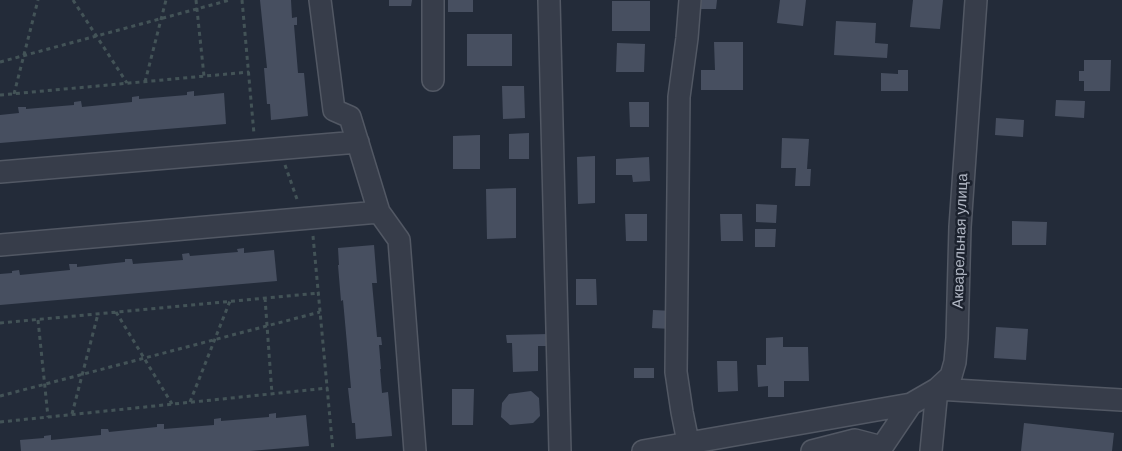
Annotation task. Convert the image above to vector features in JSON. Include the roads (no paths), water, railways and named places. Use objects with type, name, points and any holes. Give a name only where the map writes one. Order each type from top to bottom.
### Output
[{"type":"street","points":[[320,0],[334,110],[350,117],[379,212],[399,240],[415,451]]},
{"type":"street","points":[[432,0],[433,80]]},
{"type":"street","points":[[549,0],[560,451]]},
{"type":"street","points":[[688,442],[676,372],[679,97],[690,0]]},
{"type":"street","name":"Акварельная улица","points":[[883,449],[911,404],[937,389],[951,376],[955,362],[960,227],[976,0]]},
{"type":"street","points":[[0,172],[358,142]]},
{"type":"street","points":[[0,245],[379,212]]},
{"type":"street","points":[[931,451],[937,389],[1122,400]]},
{"type":"street","points":[[643,451],[911,404]]},
{"type":"street","points":[[812,451],[855,440],[883,449]]}]
